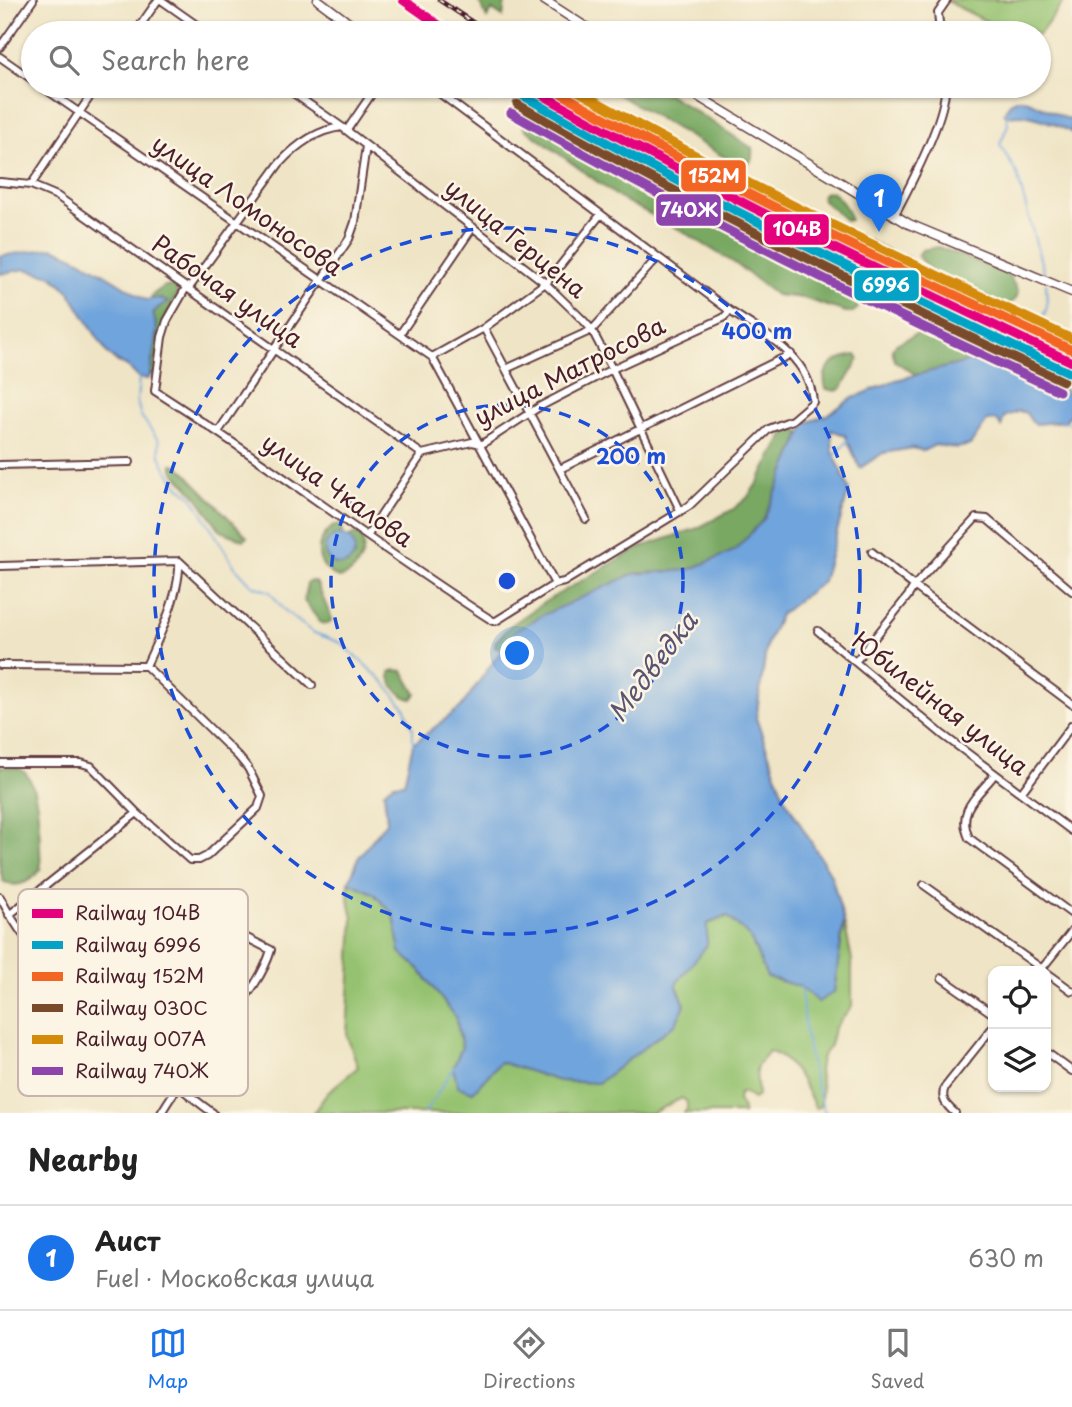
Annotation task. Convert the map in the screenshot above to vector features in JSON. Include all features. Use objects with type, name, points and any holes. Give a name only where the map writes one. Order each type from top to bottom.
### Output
[{"type":"street","points":[[0,47],[33,0]]},
{"type":"street","points":[[144,21],[160,0],[191,21]]},
{"type":"street","points":[[318,0],[346,21]]},
{"type":"street","points":[[544,0],[576,21]]},
{"type":"street","points":[[939,21],[939,13],[947,0]]},
{"type":"street","points":[[0,57],[21,72]]},
{"type":"street","name":"улица Ломоносова","points":[[58,98],[432,357]]},
{"type":"street","points":[[32,185],[88,98]]},
{"type":"street","name":"улица Герцена","points":[[300,98],[344,128],[544,282],[592,330],[680,510]]},
{"type":"street","points":[[188,287],[289,153],[314,135],[344,128],[368,98]]},
{"type":"street","points":[[446,98],[601,214],[730,311],[781,345],[809,384],[813,402],[792,420],[769,429],[689,506],[564,582],[555,584],[432,357],[484,328],[552,277],[601,214]]},
{"type":"street","points":[[701,98],[909,224],[1072,292]]},
{"type":"street","points":[[894,216],[924,153],[946,98]]},
{"type":"street","points":[[218,432],[276,350],[352,232],[366,146]]},
{"type":"street","name":"Рабочая улица","points":[[0,182],[32,185],[57,196],[422,454]]},
{"type":"street","points":[[400,334],[473,227]]},
{"type":"street","points":[[506,369],[592,330],[658,257]]},
{"type":"street","name":"улица Чкалова","points":[[188,287],[167,320],[155,391],[450,593],[496,621],[555,584]]},
{"type":"street","name":"улица Матросова","points":[[422,454],[472,442],[482,444],[539,407],[612,369],[723,318],[730,311]]},
{"type":"street","points":[[484,328],[586,519]]},
{"type":"street","points":[[559,469],[790,354]]},
{"type":"street","points":[[368,535],[422,454]]},
{"type":"street","points":[[0,465],[130,462]]},
{"type":"street","points":[[856,661],[914,586],[976,517],[987,519],[1072,591]]},
{"type":"street","points":[[872,552],[1072,704]]},
{"type":"street","points":[[146,666],[175,590],[180,573],[178,561]]},
{"type":"street","points":[[0,566],[178,561],[312,685]]},
{"type":"street","name":"Юбилейная улица","points":[[818,631],[943,735],[1072,831]]},
{"type":"street","points":[[0,665],[146,666],[238,756],[248,768],[262,796],[258,808],[207,856],[190,860],[137,813],[91,766],[81,763],[0,764]]},
{"type":"street","points":[[1021,793],[1072,725]]},
{"type":"street","points":[[995,774],[965,812],[964,827],[969,838],[1072,914]]},
{"type":"street","points":[[42,889],[137,813]]},
{"type":"street","points":[[924,886],[1036,966]]},
{"type":"street","points":[[0,897],[18,930]]},
{"type":"street","points":[[9,915],[18,908]]},
{"type":"street","points":[[1047,966],[1072,931]]},
{"type":"street","points":[[248,938],[271,950],[248,995]]},
{"type":"street","points":[[1051,977],[1072,991]]},
{"type":"street","points":[[942,978],[988,1010]]},
{"type":"street","points":[[955,1113],[945,1103],[943,1092],[991,1029]]},
{"type":"street","points":[[1051,1056],[1072,1071]]},
{"type":"street","points":[[161,1113],[171,1096]]},
{"type":"street","points":[[190,1096],[213,1113]]},
{"type":"green space","points":[[478,0],[505,0],[503,17],[492,10],[487,18]]},
{"type":"green space","points":[[945,0],[1065,0],[1049,21],[986,21]]},
{"type":"green space","points":[[624,98],[675,98],[752,148],[751,160],[743,168]]},
{"type":"green space","points":[[532,110],[558,138],[568,136],[597,150],[851,291],[857,299],[858,308],[853,312],[846,312],[803,298],[776,295],[736,264],[677,228],[621,199],[524,128],[521,118],[525,112]]},
{"type":"green space","points":[[832,192],[841,201],[850,220],[846,221],[823,200],[822,195]]},
{"type":"green space","points":[[821,220],[835,224],[901,257],[907,257],[919,272],[914,273],[818,226],[817,223]]},
{"type":"green space","points":[[938,247],[1007,273],[1018,291],[1015,300],[1000,307],[937,277],[918,256],[922,250]]},
{"type":"green space","points":[[165,286],[175,286],[178,293],[164,323],[155,374],[152,375],[150,373],[157,330],[153,313],[159,307],[160,298],[151,299],[152,295]]},
{"type":"green space","points":[[944,310],[971,324],[970,336],[994,351],[995,356],[987,363],[971,361],[916,375],[895,361],[892,349],[896,344],[921,332],[919,315],[926,314],[933,323],[939,325],[947,320]]},
{"type":"green space","points":[[856,355],[859,359],[841,389],[826,389],[825,375],[831,364]]},
{"type":"green space","points":[[789,430],[797,430],[801,434],[764,519],[734,551],[689,570],[633,574],[515,631],[502,649],[495,648],[495,642],[510,626],[546,601],[639,548],[698,528],[732,510],[747,498]]},
{"type":"green space","points":[[172,464],[178,465],[247,537],[244,540],[221,531],[197,497],[174,472]]},
{"type":"green space","points":[[335,525],[339,525],[343,530],[341,535],[332,536],[334,562],[339,565],[347,564],[355,555],[350,537],[354,534],[360,535],[363,541],[360,561],[351,572],[339,578],[324,567],[319,553],[323,538]]},
{"type":"green space","points":[[316,582],[332,619],[328,624],[321,623],[304,601],[307,583]]},
{"type":"green space","points":[[403,671],[416,694],[412,699],[400,693],[394,686],[390,672]]},
{"type":"green space","points":[[0,767],[22,770],[33,788],[36,801],[41,869],[29,880],[14,885],[3,881],[0,869]]},
{"type":"green space","points":[[349,882],[373,893],[394,915],[400,952],[419,969],[456,1018],[462,1048],[559,1081],[685,1005],[676,984],[707,924],[728,916],[750,937],[767,977],[801,987],[834,992],[844,921],[852,960],[852,1006],[834,1029],[830,1045],[821,1058],[820,1107],[816,1108],[802,1081],[785,1060],[769,1051],[756,1068],[758,1096],[754,1099],[743,1092],[739,1094],[738,1100],[743,1113],[684,1113],[687,1102],[682,1098],[652,1113],[313,1113],[329,1091],[358,1067],[347,1036],[353,918],[348,897]]},
{"type":"water","points":[[1018,99],[1072,121],[1072,133],[1031,117],[1007,117],[1004,113],[1010,103]]},
{"type":"water","points":[[53,248],[89,265],[146,300],[159,298],[168,302],[153,313],[157,330],[149,379],[139,378],[126,365],[107,353],[68,290],[52,276],[25,269],[0,274],[0,256]]},
{"type":"water","points":[[1004,354],[1017,360],[1028,358],[1029,366],[1052,374],[1070,397],[1071,414],[1065,421],[1036,424],[1026,413],[1019,411],[1004,417],[1001,427],[997,420],[987,421],[970,445],[956,448],[935,445],[923,451],[913,448],[883,453],[860,468],[845,435],[831,430],[833,452],[849,489],[823,581],[780,615],[767,644],[756,718],[784,797],[831,875],[844,921],[834,992],[818,1002],[801,987],[767,977],[750,937],[727,916],[707,924],[707,945],[676,984],[685,1005],[676,1023],[598,1083],[559,1081],[500,1062],[473,1092],[458,1087],[453,1068],[462,1047],[456,1018],[419,969],[400,952],[394,915],[373,893],[349,882],[359,857],[387,821],[384,792],[393,784],[404,783],[413,744],[461,707],[515,631],[543,615],[633,574],[689,570],[734,551],[764,519],[806,423],[827,415],[851,399],[896,380],[971,361],[988,363],[998,360]]},
{"type":"water","points":[[340,535],[350,540],[355,550],[350,560],[340,565],[330,560],[325,550],[330,540]]},
{"type":"waterway","name":"Медведка","points":[[1007,118],[1008,125],[1000,144],[1017,174],[1045,277]]},
{"type":"waterway","name":"Медведка","points":[[1027,357],[1047,307],[1046,283]]},
{"type":"waterway","points":[[139,378],[137,402],[141,416],[159,441],[160,456],[166,468],[178,486],[193,498],[235,567],[252,585],[270,592],[283,609],[312,632],[341,643],[385,683],[404,707],[413,729],[413,744]]},
{"type":"waterway","points":[[1064,420],[1072,425]]},
{"type":"waterway","name":"Медведка","points":[[833,458],[848,440]]},
{"type":"waterway","points":[[801,987],[808,1051],[825,1113]]},
{"type":"waterway","name":"Медведка","points":[[425,1113],[454,1067]]},
{"type":"railway","points":[[439,0],[471,21]]},
{"type":"railway","points":[[589,98],[691,160],[816,229],[943,293],[1072,352]]},
{"type":"rail line","name":"104В","points":[[403,0],[433,21]]},
{"type":"rail line","name":"6996","points":[[527,98],[724,205],[1068,372]]},
{"type":"rail line","name":"104В","points":[[548,98],[729,195],[1072,362]]},
{"type":"rail line","name":"152М","points":[[569,98],[741,190],[1072,350]]},
{"type":"rail line","name":"007А","points":[[591,98],[755,186],[1072,339]]},
{"type":"rail line","name":"030C","points":[[517,104],[719,214],[1063,381]]},
{"type":"rail line","name":"740Ж","points":[[511,113],[782,258],[1059,391]]},
{"type":"place","name":"Аист","points":[[879,232]]}]
